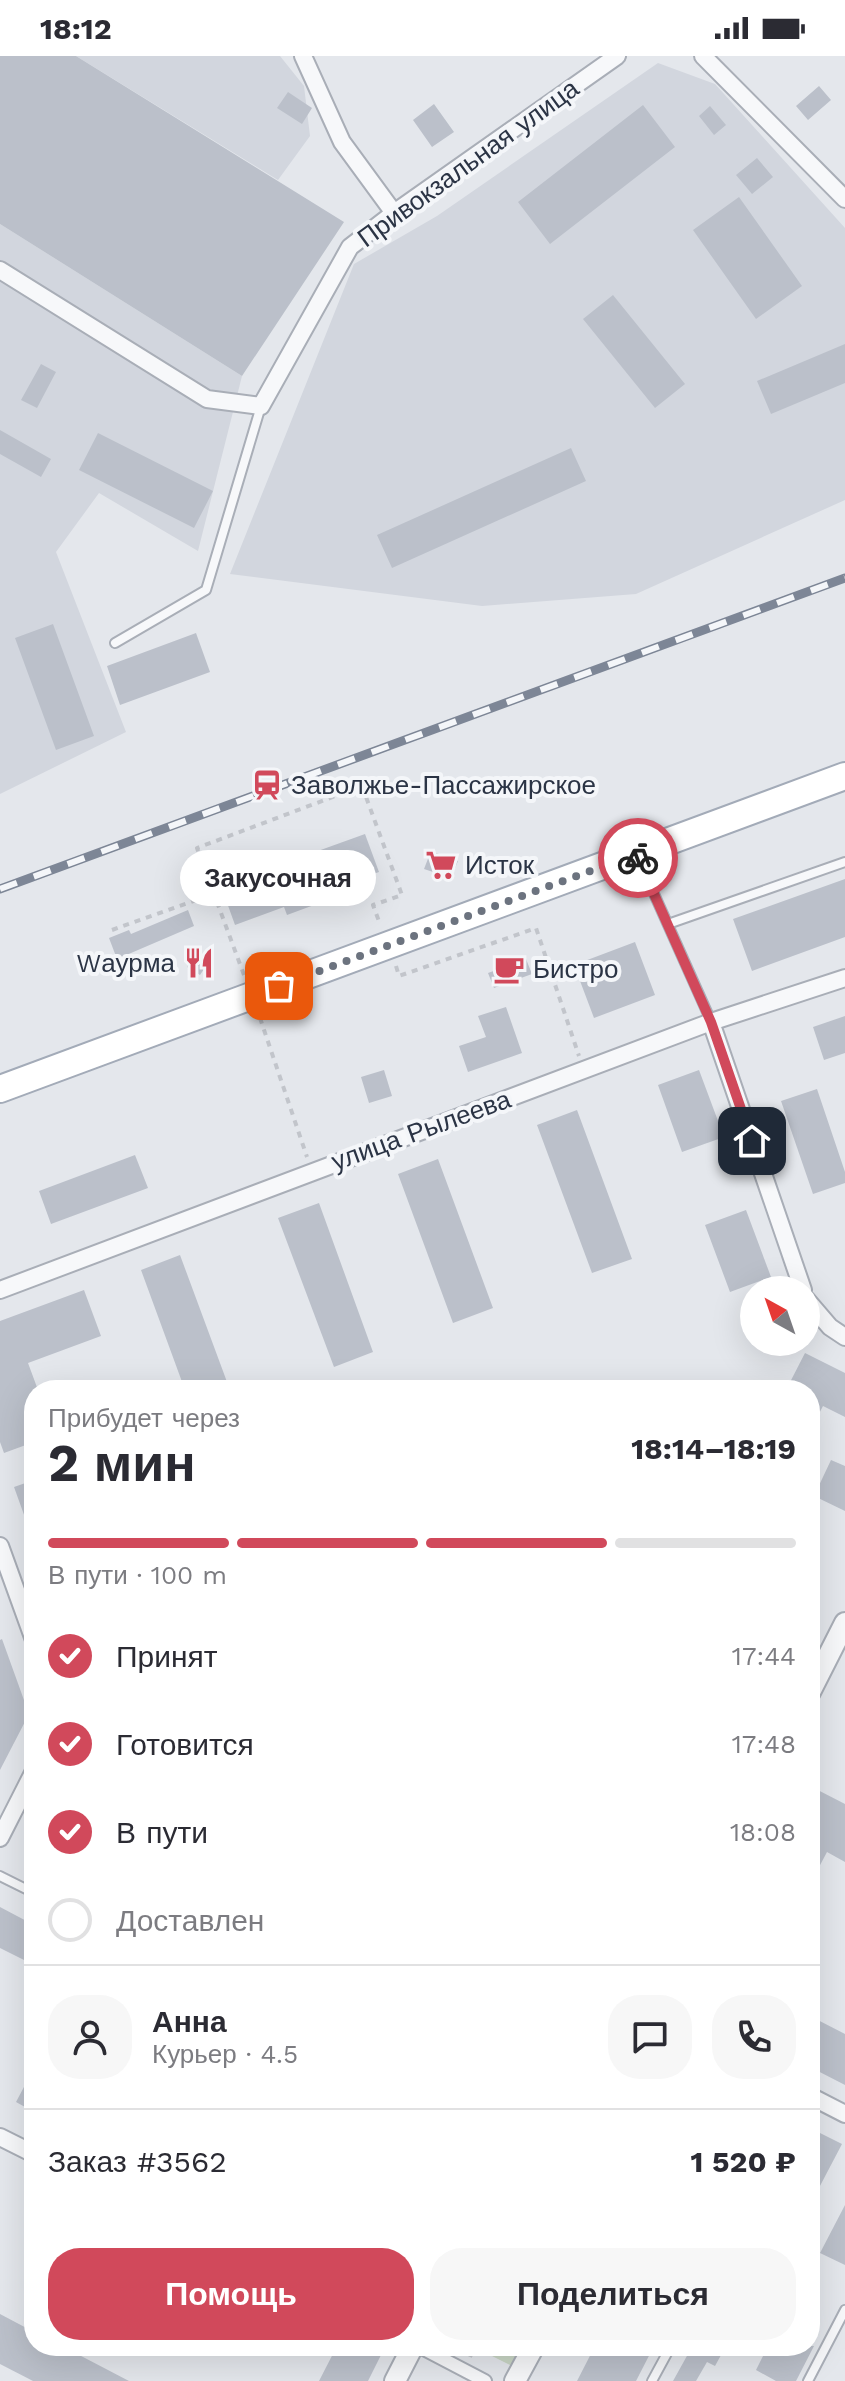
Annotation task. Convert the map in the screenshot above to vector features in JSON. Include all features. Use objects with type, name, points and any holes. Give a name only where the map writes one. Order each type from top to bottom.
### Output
[{"type":"main road","points":[[0,1089],[845,776]]},
{"type":"street","points":[[303,56],[342,142],[394,213]]},
{"type":"street","name":"Привокзальная улица","points":[[261,406],[350,247],[617,56]]},
{"type":"street","points":[[703,56],[845,199]]},
{"type":"street","points":[[0,270],[207,399],[261,406]]},
{"type":"street","name":"улица Рылеева","points":[[0,1290],[711,1022],[845,978]]},
{"type":"street","points":[[711,1022],[798,1276]]},
{"type":"street","points":[[820,1315],[845,1337]]},
{"type":"street","points":[[0,1546],[24,1612]]},
{"type":"street","points":[[820,1679],[838,1655],[845,1623]]},
{"type":"street","points":[[0,1838],[24,1791]]},
{"type":"street","points":[[820,2101],[845,2114]]},
{"type":"street","points":[[0,2137],[24,2149]]},
{"type":"street","points":[[395,2381],[409,2356]]},
{"type":"street","points":[[435,2356],[485,2381]]},
{"type":"street","points":[[515,2381],[529,2356]]},
{"type":"lane","points":[[115,643],[206,590],[261,406]]},
{"type":"lane","points":[[636,854],[711,1022]]},
{"type":"lane","points":[[668,924],[845,862]]},
{"type":"lane","points":[[0,1876],[24,1888]]},
{"type":"lane","points":[[808,2381],[845,2310]]},
{"type":"lane","points":[[652,2381],[666,2356]]},
{"type":"path","points":[[112,930],[213,894]]},
{"type":"shaded area","points":[[76,56],[280,56],[304,86],[310,136],[278,180]]},
{"type":"shaded area","points":[[658,63],[715,84],[845,228],[845,500],[636,594],[482,606],[230,574],[354,264],[437,216]]},
{"type":"shaded area","points":[[0,224],[242,376],[198,551],[99,493],[56,552],[126,732],[0,794]]},
{"type":"green space","points":[[492,2356],[518,2356],[512,2366]]},
{"type":"building","points":[[0,56],[76,56],[344,222],[242,376],[0,224]]},
{"type":"building","points":[[819,86],[831,100],[808,120],[796,106]]},
{"type":"building","points":[[288,92],[312,108],[302,124],[277,108]]},
{"type":"building","points":[[434,104],[454,132],[432,147],[413,120]]},
{"type":"building","points":[[643,105],[675,147],[550,244],[518,202]]},
{"type":"building","points":[[710,106],[726,125],[714,135],[699,116]]},
{"type":"building","points":[[757,158],[773,177],[752,194],[736,175]]},
{"type":"building","points":[[739,197],[802,286],[756,319],[693,230]]},
{"type":"building","points":[[613,295],[685,384],[655,408],[583,319]]},
{"type":"building","points":[[845,344],[845,383],[771,414],[757,381]]},
{"type":"building","points":[[41,364],[56,372],[37,408],[21,400]]},
{"type":"building","points":[[0,430],[51,459],[41,477],[0,454]]},
{"type":"building","points":[[98,433],[213,491],[194,528],[79,470]]},
{"type":"building","points":[[571,448],[586,481],[392,568],[377,535]]},
{"type":"building","points":[[53,624],[94,736],[56,750],[15,638]]},
{"type":"building","points":[[196,633],[210,672],[120,705],[107,666]]},
{"type":"building","points":[[365,834],[379,872],[330,889],[333,898],[287,915],[284,907],[235,925],[221,886]]},
{"type":"building","name":"Исток","points":[[431,851],[458,861],[451,878],[424,869]]},
{"type":"building","points":[[845,879],[845,937],[752,971],[733,919]]},
{"type":"building","points":[[188,910],[194,926],[117,959],[109,938],[129,930],[131,934]]},
{"type":"building","points":[[635,942],[655,995],[594,1018],[574,965]]},
{"type":"building","name":"Wаурма","points":[[197,952],[210,960],[200,975],[187,967]]},
{"type":"building","points":[[526,959],[532,974],[494,988],[488,973]]},
{"type":"building","points":[[506,1007],[522,1053],[468,1072],[459,1046],[486,1037],[478,1016]]},
{"type":"building","points":[[845,1016],[845,1053],[824,1060],[813,1027]]},
{"type":"building","points":[[384,1070],[392,1096],[369,1103],[361,1077]]},
{"type":"building","points":[[699,1070],[724,1137],[682,1152],[658,1085]]},
{"type":"building","points":[[817,1089],[845,1172],[845,1183],[813,1194],[781,1101]]},
{"type":"building","points":[[577,1110],[632,1259],[592,1273],[537,1125]]},
{"type":"building","points":[[135,1155],[148,1188],[51,1224],[39,1191]]},
{"type":"building","points":[[438,1159],[493,1308],[453,1323],[398,1174]]},
{"type":"building","points":[[319,1203],[373,1352],[334,1367],[278,1218]]},
{"type":"building","points":[[746,1210],[771,1276],[740,1276],[740,1288],[730,1292],[705,1225]]},
{"type":"building","points":[[180,1255],[226,1380],[181,1380],[141,1270]]},
{"type":"building","points":[[84,1290],[101,1336],[28,1363],[34,1380],[24,1380],[24,1446],[4,1453],[0,1442],[0,1321]]},
{"type":"building","points":[[803,1356],[811,1356],[845,1373],[845,1417],[823,1406],[820,1412],[820,1380],[791,1380]]},
{"type":"building","points":[[831,1460],[845,1466],[845,1511],[820,1499],[820,1483]]},
{"type":"building","points":[[24,1484],[24,1515],[14,1487]]},
{"type":"building","points":[[0,1640],[24,1700],[24,1724],[0,1770]]},
{"type":"building","points":[[820,1791],[845,1804],[845,1862],[827,1852],[820,1865]]},
{"type":"building","points":[[0,1907],[24,1920],[24,1960],[0,1948]]},
{"type":"building","points":[[820,2021],[845,2034],[845,2085],[820,2072]]},
{"type":"building","points":[[24,2087],[24,2106],[16,2102]]},
{"type":"building","points":[[820,2133],[842,2144],[820,2186]]},
{"type":"building","points":[[845,2205],[845,2265],[820,2253]]},
{"type":"building","points":[[0,2314],[24,2327],[24,2356],[81,2356],[129,2381],[33,2381],[0,2364]]},
{"type":"building","points":[[332,2356],[380,2356],[368,2381],[319,2381]]},
{"type":"building","points":[[590,2356],[649,2356],[636,2381],[577,2381]]},
{"type":"building","points":[[687,2356],[720,2356],[715,2366],[707,2362],[696,2381],[673,2381]]},
{"type":"building","points":[[763,2356],[809,2356],[796,2381],[776,2381],[756,2370]]},
{"type":"railway","points":[[0,889],[845,578]]},
{"type":"way so far","points":[[279,986],[636,854],[638,858]]},
{"type":"place","name":"Заволжье-Пассажирское","points":[[267,785]]},
{"type":"place","name":"Исток","points":[[441,865]]},
{"type":"place","name":"Wаурма","points":[[199,963]]},
{"type":"place","name":"Бистро","points":[[509,969]]},
{"type":"place","name":"Закусочная","points":[[279,986]]},
{"type":"route","points":[[638,858],[711,1022],[752,1141]]}]
